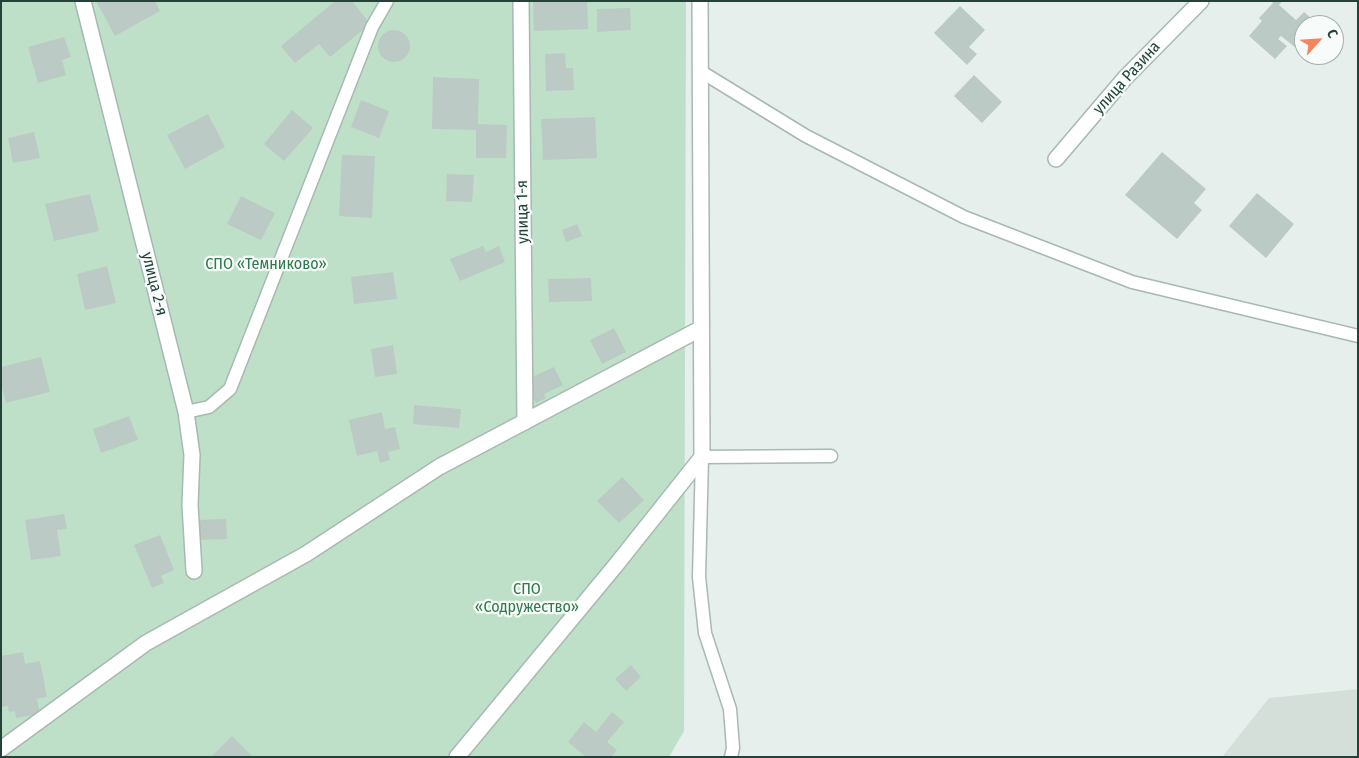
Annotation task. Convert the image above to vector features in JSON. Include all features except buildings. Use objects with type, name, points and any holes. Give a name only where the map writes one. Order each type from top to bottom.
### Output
[{"type":"street","name":"улица 2-я","points":[[83,1],[186,412],[192,455],[190,505],[194,572]]},
{"type":"street","name":"улица 1-я","points":[[521,1],[525,422]]},
{"type":"street","points":[[457,757],[616,566],[702,457],[700,1]]},
{"type":"street","name":"улица Разина","points":[[1056,159],[1125,78],[1202,1]]},
{"type":"street","points":[[1,749],[146,643],[306,554],[439,468],[700,329]]},
{"type":"lane","points":[[186,412],[209,407],[230,389],[372,28],[387,1]]},
{"type":"lane","points":[[700,71],[806,136],[964,217],[1132,282],[1358,336]]},
{"type":"lane","points":[[731,757],[733,748],[730,709],[705,633],[699,577],[702,457],[831,456]]},
{"type":"shaded area","points":[[1358,689],[1358,757],[1222,757],[1269,698]]},
{"type":"green space","name":"СПО «Темниково»","points":[[1,1],[686,1],[684,731],[669,757],[1,757]]},
{"type":"park label","name":"СПО «Содружество»","points":[[527,599]]}]
